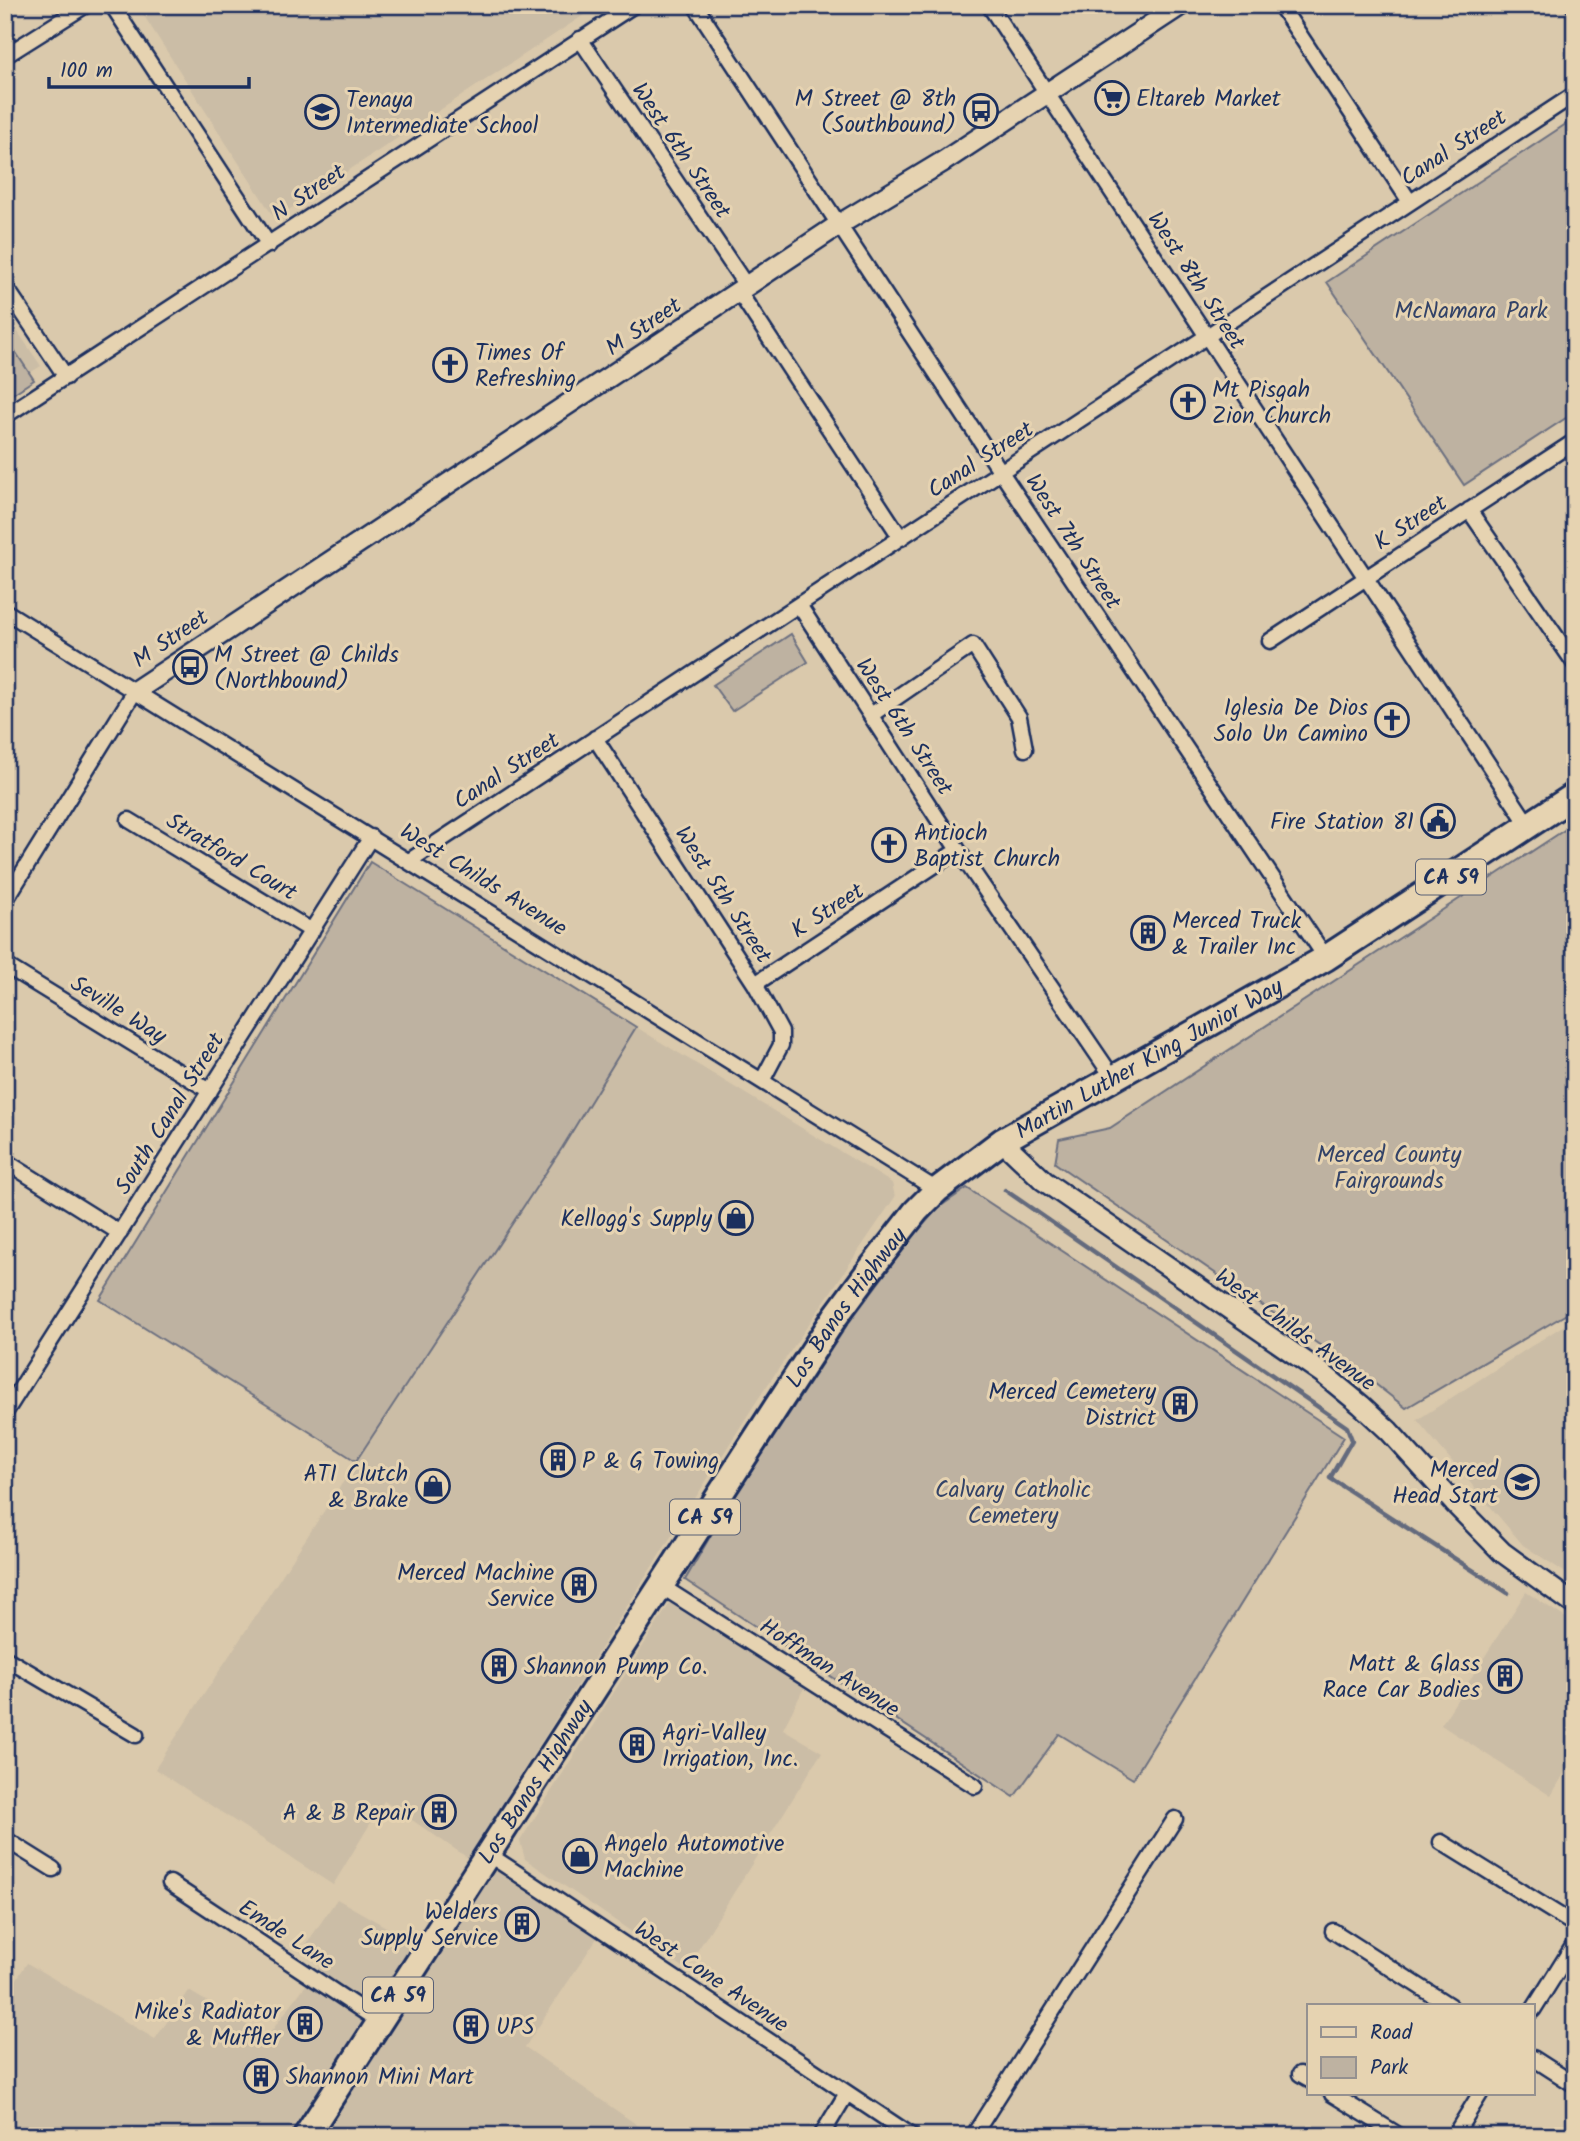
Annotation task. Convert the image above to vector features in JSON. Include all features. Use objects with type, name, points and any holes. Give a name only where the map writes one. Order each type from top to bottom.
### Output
[{"type":"highway","name":"Martin Luther King Junior Way","points":[[937,1190],[1002,1141],[1326,958],[1575,795]]},
{"type":"highway","name":"Los Banos Highway","points":[[306,2136],[835,1318],[899,1232],[937,1190]]},
{"type":"street","points":[[5,56],[86,5]]},
{"type":"street","points":[[112,5],[269,245]]},
{"type":"street","name":"N Street","points":[[5,416],[634,5]]},
{"type":"street","name":"West 7th Street","points":[[695,5],[1001,472],[1326,958]]},
{"type":"street","name":"West 8th Street","points":[[989,5],[1529,826]]},
{"type":"street","name":"M Street","points":[[135,691],[840,225],[944,161],[1181,5]]},
{"type":"street","points":[[1280,5],[1410,202]]},
{"type":"street","name":"West 6th Street","points":[[579,39],[743,289],[901,538]]},
{"type":"street","name":"Canal Street","points":[[409,861],[1575,94]]},
{"type":"street","points":[[5,286],[66,377]]},
{"type":"street","name":"K Street","points":[[1270,641],[1575,441]]},
{"type":"street","points":[[1469,510],[1575,664]]},
{"type":"street","name":"West 6th Street","points":[[799,605],[958,850],[1114,1079]]},
{"type":"street","name":"West Childs Avenue","points":[[5,611],[937,1190]]},
{"type":"street","points":[[871,715],[973,645],[1019,717],[1025,749]]},
{"type":"street","points":[[5,901],[135,691]]},
{"type":"street","name":"West 5th Street","points":[[595,738],[755,984],[781,1032],[782,1045],[762,1081]]},
{"type":"street","name":"Stratford Court","points":[[130,820],[312,931]]},
{"type":"street","name":"South Canal Street","points":[[5,1413],[371,837]]},
{"type":"street","name":"K Street","points":[[755,984],[958,850]]},
{"type":"street","name":"Seville Way","points":[[5,965],[210,1091]]},
{"type":"street","name":"West Childs Avenue","points":[[1002,1141],[1044,1181],[1322,1373],[1362,1405],[1502,1552],[1575,1605]]},
{"type":"street","points":[[5,1161],[120,1233]]},
{"type":"street","name":"Hoffman Avenue","points":[[661,1586],[975,1786]]},
{"type":"street","points":[[5,1658],[136,1735]]},
{"type":"street","points":[[973,2136],[1175,1819]]},
{"type":"street","points":[[5,1839],[53,1869]]},
{"type":"street","points":[[1441,1842],[1575,1925]]},
{"type":"street","name":"West Cone Avenue","points":[[488,1854],[912,2136]]},
{"type":"street","name":"Emde Lane","points":[[170,1884],[380,2022]]},
{"type":"street","points":[[1333,1931],[1447,2004]]},
{"type":"street","points":[[1534,2008],[1575,1943]]},
{"type":"street","points":[[1534,2059],[1575,2085]]},
{"type":"street","points":[[821,2136],[847,2093]]},
{"type":"street","points":[[1335,2096],[1400,2136]]},
{"type":"street","points":[[1454,2136],[1479,2096]]},
{"type":"shaded area","name":"Tenaya Intermediate School","points":[[137,5],[599,5],[275,219]]},
{"type":"shaded area","points":[[5,313],[41,366],[5,388]]},
{"type":"shaded area","points":[[636,1027],[892,1183],[895,1197],[756,1402],[468,1858],[384,1801],[333,1885],[155,1769],[562,1148]]},
{"type":"shaded area","name":"Merced Head Start","points":[[1575,1318],[1575,1579],[1523,1545],[1417,1420]]},
{"type":"shaded area","points":[[1526,1592],[1575,1624],[1575,1755],[1551,1796],[1441,1725]]},
{"type":"shaded area","points":[[672,1600],[804,1688],[783,1729],[822,1752],[686,1969],[525,1859],[520,1841]]},
{"type":"shaded area","points":[[494,1870],[597,1938],[525,2047],[653,2136],[320,2136]]},
{"type":"shaded area","points":[[337,1899],[414,1943],[287,2136],[5,2136],[5,1997],[27,1963],[155,2039],[189,1991],[267,2037],[323,1962],[301,1952]]},
{"type":"green space","name":"McNamara Park","points":[[1575,118],[1575,412],[1464,485],[1327,282]]},
{"type":"green space","points":[[5,336],[34,380],[5,399]]},
{"type":"green space","points":[[791,634],[808,662],[732,711],[713,685]]},
{"type":"green space","name":"Merced County Fairgrounds","points":[[1575,823],[1575,1309],[1406,1408],[1369,1379],[1055,1163],[1059,1139],[1110,1128]]},
{"type":"green space","points":[[370,862],[636,1027],[562,1148],[356,1461],[100,1300]]},
{"type":"green space","name":"Calvary Catholic Cemetery","points":[[967,1188],[1344,1437],[1133,1779],[1059,1734],[1014,1797],[685,1580],[719,1521],[847,1325],[911,1239],[938,1208]]},
{"type":"waterway","points":[[1005,1190],[1347,1427],[1352,1440],[1330,1478],[1508,1593]]},
{"type":"place","name":"Eltareb Market","points":[[1112,98]]},
{"type":"place","name":"M Street @ 8th (Southbound)","points":[[981,111]]},
{"type":"place","name":"Tenaya Intermediate School","points":[[322,112]]},
{"type":"place","name":"Times Of Refreshing","points":[[450,365]]},
{"type":"place","name":"Mt Pisgah Zion Church","points":[[1188,402]]},
{"type":"place","name":"M Street @ Childs (Northbound)","points":[[190,667]]},
{"type":"place","name":"Iglesia De Dios Solo Un Camino","points":[[1392,720]]},
{"type":"place","name":"Fire Station 81","points":[[1438,821]]},
{"type":"place","name":"Antioch Baptist Church","points":[[889,845]]},
{"type":"place","name":"Merced Truck & Trailer Inc","points":[[1148,933]]},
{"type":"place","name":"Kellogg's Supply","points":[[736,1218]]},
{"type":"place","name":"Merced Cemetery District","points":[[1180,1404]]},
{"type":"place","name":"P & G Towing","points":[[558,1460]]},
{"type":"place","name":"Merced Head Start","points":[[1522,1482]]},
{"type":"place","name":"ATI Clutch & Brake","points":[[433,1486]]},
{"type":"place","name":"Merced Machine Service","points":[[579,1585]]},
{"type":"place","name":"Shannon Pump Co.","points":[[499,1666]]},
{"type":"place","name":"Matt & Glass Race Car Bodies","points":[[1505,1676]]},
{"type":"place","name":"Agri-Valley Irrigation, Inc.","points":[[637,1745]]},
{"type":"place","name":"A & B Repair","points":[[439,1812]]},
{"type":"place","name":"Angelo Automotive Machine","points":[[580,1856]]},
{"type":"place","name":"Welders Supply Service","points":[[522,1924]]},
{"type":"place","name":"Mike's Radiator & Muffler","points":[[305,2024]]},
{"type":"place","name":"UPS","points":[[471,2026]]},
{"type":"place","name":"Shannon Mini Mart","points":[[261,2076]]}]
